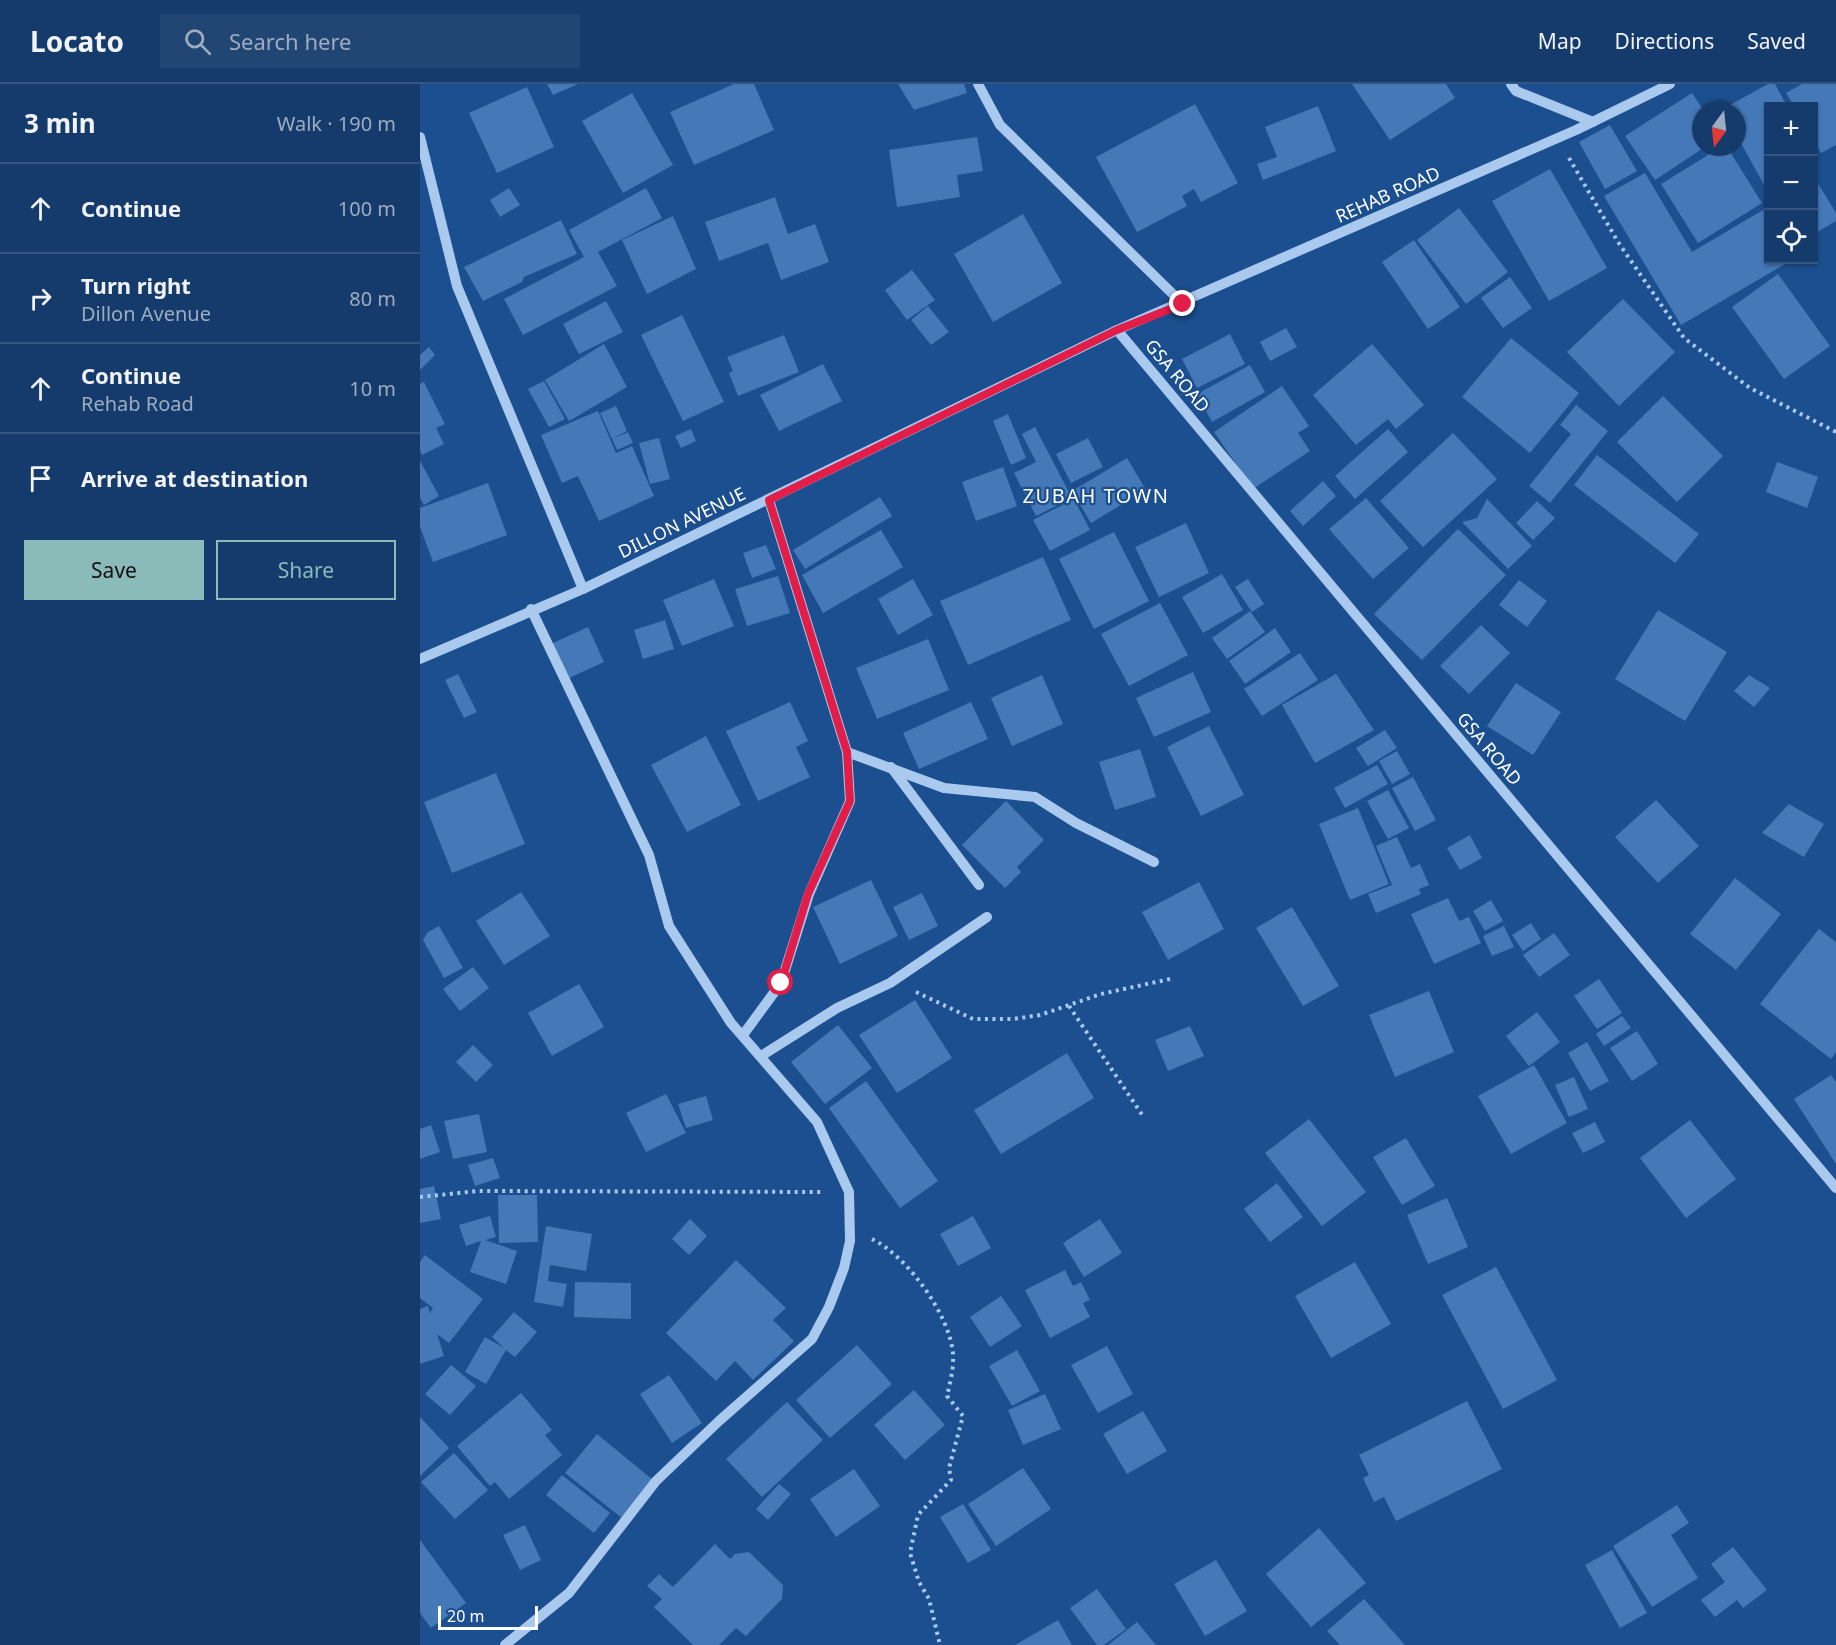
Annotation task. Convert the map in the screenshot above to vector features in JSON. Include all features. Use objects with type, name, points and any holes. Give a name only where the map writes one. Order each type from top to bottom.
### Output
[{"type":"street","points":[[978,84],[1000,125],[1183,304]]},
{"type":"street","points":[[1511,84],[1516,91],[1593,122]]},
{"type":"street","name":"REHAB ROAD","points":[[1117,330],[1183,304],[1576,130],[1670,84]]},
{"type":"street","points":[[420,137],[457,286],[583,589]]},
{"type":"street","name":"DILLON AVENUE","points":[[420,659],[531,609],[583,589],[1117,330]]},
{"type":"street","name":"GSA ROAD","points":[[1117,330],[1836,1188]]},
{"type":"street","points":[[743,1035],[781,983],[808,894],[850,801],[847,752],[769,500]]},
{"type":"street","points":[[504,1645],[569,1593],[656,1481],[719,1421],[812,1339],[829,1306],[844,1268],[850,1241],[849,1192],[817,1122],[731,1023],[669,926],[649,855],[531,609]]},
{"type":"street","points":[[847,752],[891,766],[944,788],[1035,797],[1076,823],[1154,862]]},
{"type":"street","points":[[891,766],[979,885]]},
{"type":"street","points":[[761,1056],[837,1008],[890,983],[987,917]]},
{"type":"path","points":[[1576,130],[1566,152],[1618,242],[1684,338],[1750,388],[1836,432]]},
{"type":"path","points":[[890,983],[936,1000],[973,1019],[1013,1019],[1069,1006],[1101,994],[1170,979]]},
{"type":"path","points":[[1069,1006],[1143,1116]]},
{"type":"path","points":[[420,1197],[478,1191],[849,1192]]},
{"type":"path","points":[[862,1234],[880,1243],[905,1263],[944,1321],[953,1354],[947,1396],[963,1416],[949,1468],[951,1480],[918,1515],[910,1554],[919,1582],[929,1599],[940,1645]]},
{"type":"building","points":[[547,84],[578,84],[553,95]]},
{"type":"building","points":[[734,84],[754,84],[774,130],[694,165],[670,112]]},
{"type":"building","points":[[898,84],[964,84],[967,93],[914,110]]},
{"type":"building","points":[[1352,84],[1446,84],[1455,98],[1390,140]]},
{"type":"building","points":[[1768,84],[1775,84],[1785,102],[1764,102],[1764,185],[1746,152],[1746,102],[1735,102]]},
{"type":"building","points":[[1802,84],[1836,84],[1836,145],[1821,153],[1818,148],[1818,102],[1792,102],[1786,93]]},
{"type":"building","points":[[527,87],[554,147],[497,173],[469,113]]},
{"type":"building","points":[[632,93],[673,165],[623,193],[582,121]]},
{"type":"building","points":[[1692,93],[1698,102],[1692,102],[1692,156],[1655,180],[1625,136]]},
{"type":"building","points":[[1195,104],[1238,183],[1201,202],[1194,189],[1182,196],[1187,206],[1137,232],[1096,157]]},
{"type":"building","points":[[1318,106],[1336,151],[1263,180],[1257,164],[1277,157],[1265,127]]},
{"type":"building","points":[[1610,125],[1637,171],[1605,189],[1579,142]]},
{"type":"building","points":[[977,137],[983,171],[957,175],[960,197],[897,207],[889,150]]},
{"type":"building","points":[[1706,156],[1733,156],[1762,203],[1698,243],[1661,184]]},
{"type":"building","points":[[1550,169],[1607,268],[1549,301],[1492,201]]},
{"type":"building","points":[[1645,173],[1692,252],[1764,209],[1764,264],[1785,264],[1681,325],[1604,196]]},
{"type":"building","points":[[1818,184],[1836,213],[1836,221],[1818,232]]},
{"type":"building","points":[[509,188],[520,205],[500,217],[490,200]]},
{"type":"building","points":[[646,188],[662,218],[598,252],[617,286],[523,335],[504,299],[584,257],[569,230]]},
{"type":"building","points":[[775,197],[788,234],[815,224],[829,262],[781,280],[768,243],[719,261],[705,222]]},
{"type":"building","points":[[1459,208],[1508,272],[1466,304],[1417,240]]},
{"type":"building","points":[[1023,214],[1062,283],[993,322],[954,254]]},
{"type":"building","points":[[673,216],[696,269],[647,294],[622,240]]},
{"type":"building","points":[[561,220],[577,254],[524,277],[522,282],[483,301],[464,267]]},
{"type":"building","points":[[1414,240],[1460,307],[1428,329],[1382,262]]},
{"type":"building","points":[[912,270],[935,300],[907,320],[885,290]]},
{"type":"building","points":[[1778,274],[1830,346],[1784,379],[1732,307]]},
{"type":"building","points":[[1510,277],[1532,308],[1503,328],[1481,298]]},
{"type":"building","points":[[1623,299],[1675,352],[1619,406],[1567,352]]},
{"type":"building","points":[[606,301],[623,332],[579,354],[563,324]]},
{"type":"building","points":[[928,306],[949,332],[931,345],[911,320]]},
{"type":"building","points":[[682,315],[724,402],[683,421],[641,335]]},
{"type":"building","points":[[1286,328],[1297,347],[1270,361],[1260,342]]},
{"type":"building","points":[[1230,334],[1245,364],[1197,388],[1182,359]]},
{"type":"building","points":[[784,335],[799,372],[738,396],[729,373],[733,371],[727,357]]},
{"type":"building","points":[[1511,338],[1579,393],[1530,453],[1462,397]]},
{"type":"building","points":[[604,344],[627,387],[569,421],[545,380]]},
{"type":"building","points":[[1372,344],[1424,405],[1396,429],[1388,419],[1356,445],[1313,395]]},
{"type":"building","points":[[429,347],[435,355],[420,370],[420,355]]},
{"type":"building","points":[[823,364],[842,401],[779,431],[760,395]]},
{"type":"building","points":[[1250,365],[1265,392],[1212,422],[1197,394]]},
{"type":"building","points":[[544,381],[565,419],[549,427],[528,389]]},
{"type":"building","points":[[424,382],[445,424],[436,428],[444,444],[422,455],[420,450],[420,384]]},
{"type":"building","points":[[1282,386],[1309,426],[1298,433],[1310,451],[1253,489],[1214,432]]},
{"type":"building","points":[[1663,396],[1723,456],[1677,502],[1617,442]]},
{"type":"building","points":[[1576,405],[1608,431],[1550,503],[1529,486],[1571,434],[1560,425]]},
{"type":"building","points":[[616,406],[627,431],[612,439],[600,413]]},
{"type":"building","points":[[598,411],[616,453],[632,446],[654,496],[599,521],[578,476],[562,483],[541,435]]},
{"type":"building","points":[[1008,414],[1026,458],[1011,465],[993,421]]},
{"type":"building","points":[[1035,427],[1072,498],[1036,516],[1014,473],[1036,462],[1022,434]]},
{"type":"building","points":[[691,429],[696,441],[681,448],[675,436]]},
{"type":"building","points":[[1388,429],[1408,452],[1355,499],[1335,476]]},
{"type":"building","points":[[628,432],[633,443],[617,450],[612,439]]},
{"type":"building","points":[[1453,433],[1497,479],[1423,547],[1380,501]]},
{"type":"building","points":[[659,438],[670,479],[650,484],[639,443]]},
{"type":"building","points":[[1088,438],[1103,467],[1071,483],[1056,454]]},
{"type":"building","points":[[1597,455],[1699,534],[1675,563],[1574,485]]},
{"type":"building","points":[[1127,458],[1146,490],[1091,523],[1072,491]]},
{"type":"building","points":[[420,461],[439,496],[424,505],[420,498]]},
{"type":"building","points":[[1777,462],[1818,477],[1807,508],[1766,492]]},
{"type":"building","points":[[1003,467],[1017,506],[976,521],[962,482]]},
{"type":"building","points":[[1323,481],[1336,496],[1303,526],[1290,511]]},
{"type":"building","points":[[488,483],[507,535],[433,562],[420,527],[420,508]]},
{"type":"building","points":[[880,497],[892,516],[805,569],[793,550]]},
{"type":"building","points":[[1366,498],[1409,548],[1373,579],[1329,529]]},
{"type":"building","points":[[1074,499],[1090,530],[1050,551],[1033,520]]},
{"type":"building","points":[[1487,499],[1532,546],[1508,569],[1462,522],[1477,518]]},
{"type":"building","points":[[1537,501],[1555,518],[1533,540],[1516,523]]},
{"type":"building","points":[[1186,523],[1209,573],[1159,597],[1135,547]]},
{"type":"building","points":[[1458,529],[1506,575],[1422,660],[1374,614]]},
{"type":"building","points":[[881,530],[903,567],[823,613],[802,575]]},
{"type":"building","points":[[1114,532],[1149,601],[1094,629],[1059,559]]},
{"type":"building","points":[[766,545],[776,569],[752,578],[743,553]]},
{"type":"building","points":[[1043,557],[1071,620],[968,665],[940,601]]},
{"type":"building","points":[[1222,574],[1243,610],[1203,633],[1182,597]]},
{"type":"building","points":[[778,576],[790,613],[747,626],[735,589]]},
{"type":"building","points":[[714,579],[734,626],[682,646],[663,600]]},
{"type":"building","points":[[913,579],[933,615],[898,635],[878,599]]},
{"type":"building","points":[[1248,579],[1264,604],[1252,612],[1235,587]]},
{"type":"building","points":[[1519,580],[1547,601],[1527,627],[1499,605]]},
{"type":"building","points":[[1160,603],[1188,655],[1129,686],[1101,634]]},
{"type":"building","points":[[1658,610],[1727,652],[1685,721],[1615,679]]},
{"type":"building","points":[[1250,611],[1265,632],[1227,659],[1212,638]]},
{"type":"building","points":[[665,620],[674,649],[643,659],[634,630]]},
{"type":"building","points":[[1481,625],[1510,653],[1469,694],[1440,666]]},
{"type":"building","points":[[588,627],[604,662],[567,679],[551,644]]},
{"type":"building","points":[[1275,628],[1291,652],[1245,684],[1229,661]]},
{"type":"building","points":[[928,639],[949,690],[877,719],[856,668]]},
{"type":"building","points":[[1300,653],[1318,680],[1262,716],[1244,689]]},
{"type":"building","points":[[1193,672],[1211,712],[1154,737],[1136,698]]},
{"type":"building","points":[[458,674],[477,712],[464,718],[445,680]]},
{"type":"building","points":[[1336,674],[1374,730],[1315,763],[1282,705]]},
{"type":"building","points":[[1042,675],[1063,724],[1012,746],[991,698]]},
{"type":"building","points":[[1749,675],[1770,688],[1754,707],[1734,691]]},
{"type":"building","points":[[1516,683],[1561,712],[1533,755],[1487,726]]},
{"type":"building","points":[[790,702],[808,741],[796,747],[810,777],[758,801],[726,731]]},
{"type":"building","points":[[971,702],[988,739],[919,769],[903,733]]},
{"type":"building","points":[[1209,726],[1244,795],[1201,816],[1167,747]]},
{"type":"building","points":[[1385,730],[1397,748],[1368,766],[1356,748]]},
{"type":"building","points":[[706,736],[741,805],[687,832],[651,765]]},
{"type":"building","points":[[1140,749],[1156,797],[1115,810],[1099,762]]},
{"type":"building","points":[[1397,751],[1410,774],[1392,784],[1379,761]]},
{"type":"building","points":[[1377,765],[1388,784],[1345,808],[1334,788]]},
{"type":"building","points":[[496,773],[525,844],[452,873],[424,802]]},
{"type":"building","points":[[1413,777],[1436,820],[1415,831],[1392,788]]},
{"type":"building","points":[[1388,790],[1409,828],[1388,839],[1367,801]]},
{"type":"building","points":[[1656,800],[1699,846],[1658,883],[1615,837]]},
{"type":"building","points":[[1006,801],[1044,840],[1017,867],[1021,872],[1005,888],[962,845]]},
{"type":"building","points":[[1789,804],[1824,824],[1804,857],[1762,833]]},
{"type":"building","points":[[1358,808],[1389,884],[1350,900],[1319,824]]},
{"type":"building","points":[[1470,835],[1482,858],[1460,870],[1447,848]]},
{"type":"building","points":[[1397,837],[1411,868],[1420,864],[1429,885],[1419,889],[1421,894],[1376,913],[1368,894],[1392,885],[1376,846]]},
{"type":"building","points":[[1735,878],[1781,914],[1736,970],[1690,934]]},
{"type":"building","points":[[871,880],[898,936],[840,964],[813,907]]},
{"type":"building","points":[[1199,882],[1224,929],[1168,960],[1142,912]]},
{"type":"building","points":[[521,892],[550,936],[504,965],[476,921]]},
{"type":"building","points":[[922,893],[938,926],[909,940],[893,907]]},
{"type":"building","points":[[1448,898],[1459,921],[1469,917],[1481,943],[1434,964],[1411,914]]},
{"type":"building","points":[[1491,900],[1503,921],[1485,931],[1473,911]]},
{"type":"building","points":[[1292,907],[1339,986],[1303,1006],[1256,928]]},
{"type":"building","points":[[1531,923],[1541,939],[1523,951],[1512,935]]},
{"type":"building","points":[[439,926],[463,968],[444,978],[423,940],[428,932]]},
{"type":"building","points":[[1504,926],[1514,947],[1492,956],[1483,936]]},
{"type":"building","points":[[1819,929],[1836,942],[1836,1052],[1831,1059],[1760,1004]]},
{"type":"building","points":[[1554,933],[1570,955],[1539,977],[1523,955]]},
{"type":"building","points":[[473,967],[489,988],[460,1011],[443,989]]},
{"type":"building","points":[[1599,979],[1622,1013],[1597,1029],[1574,996]]},
{"type":"building","points":[[579,984],[604,1027],[552,1056],[528,1013]]},
{"type":"building","points":[[1429,991],[1454,1052],[1395,1077],[1369,1015]]},
{"type":"building","points":[[915,1000],[952,1058],[897,1093],[859,1035]]},
{"type":"building","points":[[1537,1012],[1560,1042],[1529,1066],[1506,1036]]},
{"type":"building","points":[[1622,1016],[1631,1028],[1604,1046],[1596,1034]]},
{"type":"building","points":[[838,1025],[872,1068],[825,1104],[791,1062]]},
{"type":"building","points":[[1190,1026],[1204,1056],[1168,1071],[1155,1040]]},
{"type":"building","points":[[1637,1031],[1658,1064],[1632,1081],[1610,1048]]},
{"type":"building","points":[[1587,1042],[1609,1081],[1590,1091],[1568,1053]]},
{"type":"building","points":[[473,1045],[493,1065],[476,1082],[456,1062]]},
{"type":"building","points":[[1067,1053],[1094,1098],[1001,1154],[974,1110]]},
{"type":"building","points":[[1534,1065],[1567,1123],[1511,1154],[1478,1096]]},
{"type":"building","points":[[1831,1075],[1836,1082],[1836,1164],[1794,1099]]},
{"type":"building","points":[[1574,1077],[1588,1109],[1569,1117],[1555,1085]]},
{"type":"building","points":[[866,1081],[938,1181],[900,1208],[829,1108]]},
{"type":"building","points":[[666,1094],[686,1133],[646,1152],[626,1113]]},
{"type":"building","points":[[706,1096],[713,1120],[686,1128],[678,1104]]},
{"type":"building","points":[[479,1114],[487,1152],[453,1159],[444,1121]]},
{"type":"building","points":[[1309,1119],[1366,1192],[1322,1226],[1265,1153]]},
{"type":"building","points":[[1690,1120],[1736,1179],[1686,1218],[1640,1158]]},
{"type":"building","points":[[1595,1122],[1605,1142],[1583,1153],[1572,1133]]},
{"type":"building","points":[[431,1125],[440,1152],[420,1159],[420,1129]]},
{"type":"building","points":[[1406,1138],[1435,1186],[1402,1205],[1373,1157]]},
{"type":"building","points":[[493,1158],[500,1178],[475,1186],[468,1165]]},
{"type":"building","points":[[1277,1183],[1303,1217],[1270,1242],[1244,1209]]},
{"type":"building","points":[[434,1186],[441,1219],[420,1223],[420,1189]]},
{"type":"building","points":[[498,1195],[537,1195],[538,1242],[499,1243]]},
{"type":"building","points":[[1447,1198],[1468,1247],[1428,1264],[1407,1215]]},
{"type":"building","points":[[490,1216],[496,1237],[485,1240],[517,1251],[506,1284],[470,1272],[481,1241],[466,1246],[459,1225]]},
{"type":"building","points":[[973,1216],[991,1248],[958,1266],[940,1234]]},
{"type":"building","points":[[690,1219],[707,1236],[689,1255],[672,1239]]},
{"type":"building","points":[[1100,1219],[1122,1253],[1084,1277],[1063,1243]]},
{"type":"building","points":[[546,1226],[592,1234],[586,1271],[550,1265],[548,1281],[567,1284],[563,1307],[534,1302]]},
{"type":"building","points":[[425,1255],[483,1299],[449,1343],[437,1334],[444,1356],[420,1364],[420,1309],[428,1306],[430,1313],[433,1308],[420,1298],[420,1262]]},
{"type":"building","points":[[736,1260],[786,1308],[773,1320],[794,1341],[753,1380],[735,1361],[716,1381],[666,1333]]},
{"type":"building","points":[[1355,1262],[1391,1324],[1331,1358],[1295,1296]]},
{"type":"building","points":[[1496,1267],[1557,1380],[1503,1409],[1442,1295]]},
{"type":"building","points":[[1065,1270],[1073,1286],[1081,1282],[1090,1300],[1083,1303],[1090,1317],[1050,1338],[1025,1290]]},
{"type":"building","points":[[575,1282],[631,1283],[631,1319],[574,1317]]},
{"type":"building","points":[[1001,1296],[1022,1326],[990,1347],[970,1317]]},
{"type":"building","points":[[514,1312],[537,1332],[515,1357],[506,1350],[486,1384],[465,1372],[485,1337],[504,1348],[492,1337]]},
{"type":"building","points":[[857,1345],[892,1384],[830,1438],[796,1400]]},
{"type":"building","points":[[1107,1346],[1133,1394],[1098,1413],[1071,1365]]},
{"type":"building","points":[[1017,1350],[1040,1391],[1012,1406],[989,1366]]},
{"type":"building","points":[[451,1365],[476,1386],[450,1415],[425,1394]]},
{"type":"building","points":[[669,1375],[702,1423],[672,1443],[640,1394]]},
{"type":"building","points":[[914,1390],[945,1425],[905,1460],[874,1425]]},
{"type":"building","points":[[521,1393],[552,1430],[545,1435],[562,1455],[509,1499],[495,1482],[490,1486],[457,1446]]},
{"type":"building","points":[[1045,1394],[1061,1429],[1023,1445],[1008,1410]]},
{"type":"building","points":[[1467,1401],[1502,1469],[1396,1521],[1384,1497],[1374,1502],[1363,1478],[1369,1475],[1359,1455]]},
{"type":"building","points":[[787,1402],[823,1440],[762,1497],[726,1459]]},
{"type":"building","points":[[1143,1411],[1167,1451],[1127,1474],[1103,1434]]},
{"type":"building","points":[[420,1417],[449,1448],[420,1476]]},
{"type":"building","points":[[597,1434],[653,1480],[622,1518],[565,1473]]},
{"type":"building","points":[[454,1453],[488,1490],[455,1519],[421,1482]]},
{"type":"building","points":[[1023,1468],[1051,1509],[996,1546],[968,1504]]},
{"type":"building","points":[[854,1469],[880,1506],[836,1537],[810,1499]]},
{"type":"building","points":[[562,1475],[610,1513],[594,1533],[546,1495]]},
{"type":"building","points":[[779,1484],[791,1494],[768,1520],[756,1509]]},
{"type":"building","points":[[963,1504],[991,1550],[968,1563],[940,1517]]},
{"type":"building","points":[[1677,1505],[1689,1523],[1671,1535],[1698,1578],[1652,1607],[1613,1546]]},
{"type":"building","points":[[525,1525],[541,1560],[520,1570],[503,1535]]},
{"type":"building","points":[[1319,1528],[1366,1583],[1311,1627],[1266,1574]]},
{"type":"building","points":[[420,1540],[466,1603],[431,1628],[420,1613]]},
{"type":"building","points":[[715,1544],[730,1559],[735,1554],[749,1552],[783,1585],[782,1599],[746,1636],[736,1628],[719,1645],[693,1645],[654,1607],[662,1599],[647,1586],[659,1574],[673,1587]]},
{"type":"building","points":[[1733,1547],[1767,1590],[1743,1608],[1737,1600],[1715,1617],[1701,1600],[1725,1582],[1711,1564]]},
{"type":"building","points":[[1612,1550],[1647,1613],[1620,1628],[1585,1565]]},
{"type":"building","points":[[1216,1560],[1247,1611],[1205,1636],[1174,1584]]},
{"type":"building","points":[[1097,1589],[1126,1629],[1104,1645],[1097,1645],[1070,1608]]},
{"type":"building","points":[[1364,1599],[1405,1645],[1340,1645],[1327,1631]]},
{"type":"building","points":[[1058,1620],[1072,1645],[1015,1645]]},
{"type":"building","points":[[1137,1622],[1156,1645],[1108,1645]]},
{"type":"district","name":"ZUBAH TOWN","points":[[1096,496]]},
{"type":"route","points":[[781,983],[808,894],[850,801],[847,752],[769,500],[1117,330],[1183,304]]}]
